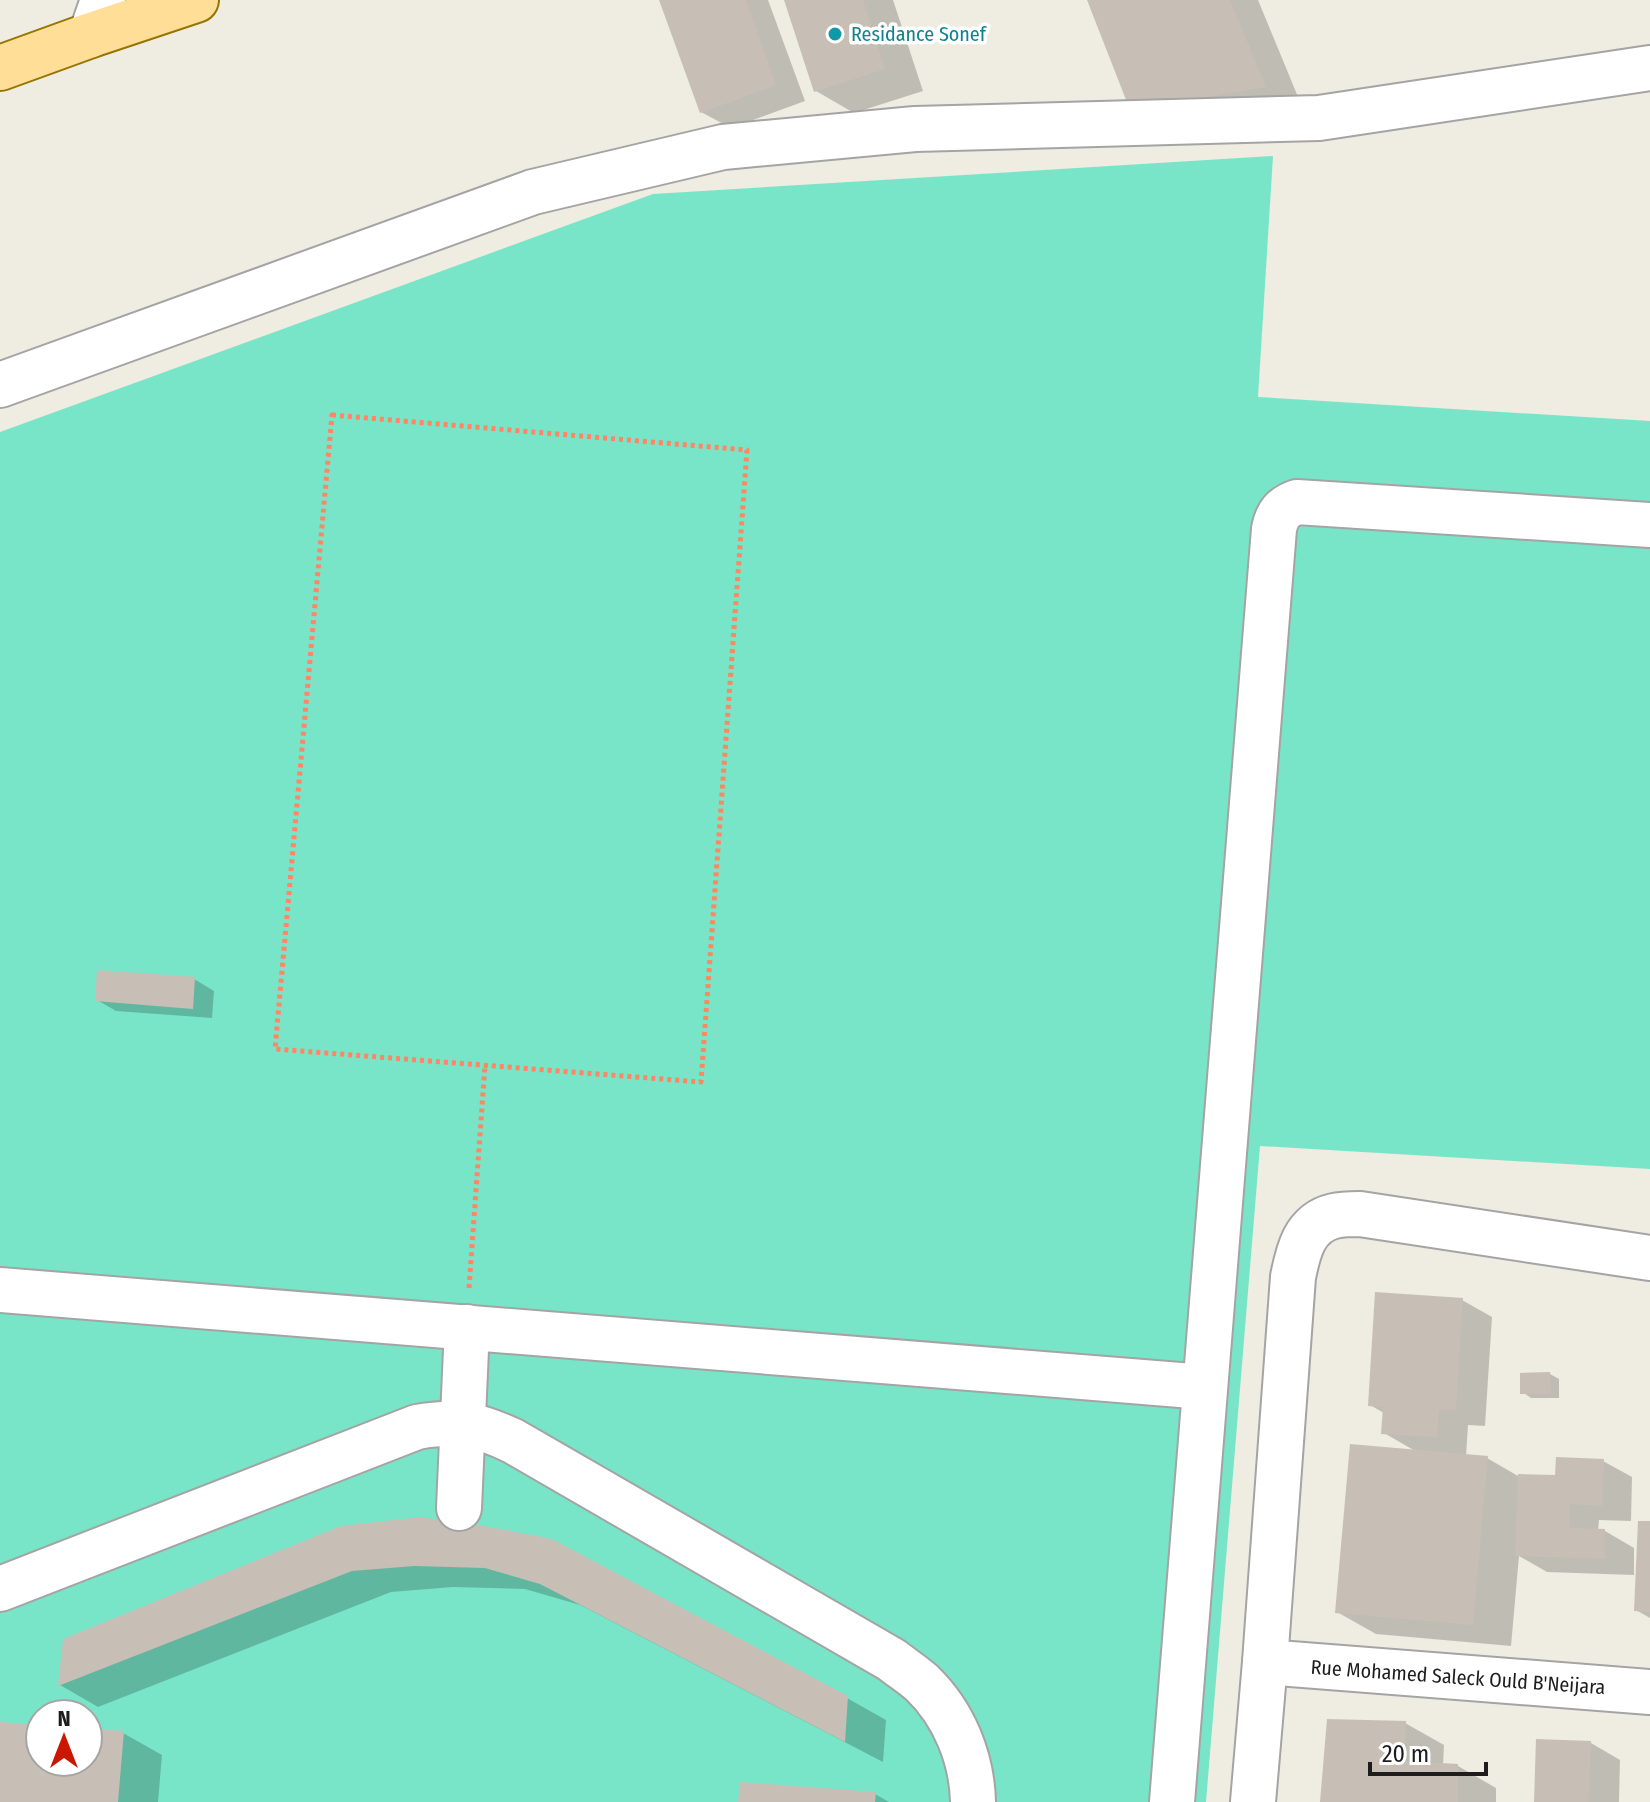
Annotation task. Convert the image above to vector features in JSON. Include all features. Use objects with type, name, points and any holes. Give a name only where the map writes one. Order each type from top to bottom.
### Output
[{"type":"main road","points":[[0,68],[97,17],[196,0]]},
{"type":"street","points":[[0,385],[533,192],[723,147],[915,129],[1319,118],[1650,68]]},
{"type":"street","points":[[1172,1802],[1276,519],[1288,505],[1297,502],[1650,525]]},
{"type":"street","points":[[1253,1802],[1293,1277],[1298,1249],[1313,1227],[1332,1216],[1360,1214],[1650,1258]]},
{"type":"street","points":[[0,1290],[1205,1387]]},
{"type":"street","points":[[459,1508],[467,1327]]},
{"type":"street","points":[[0,1589],[417,1427],[440,1423],[488,1429],[902,1668],[922,1683],[946,1711],[963,1744],[972,1780],[973,1802]]},
{"type":"street","name":"Rue Mohamed Saleck Ould B'Neijara","points":[[1265,1662],[1650,1692]]},
{"type":"path","points":[[332,415],[747,450],[701,1082],[485,1065],[275,1049],[332,415]]},
{"type":"path","points":[[467,1327],[485,1065]]},
{"type":"green space","points":[[1273,156],[1258,397],[1650,421],[1650,1169],[1260,1146],[1206,1802],[0,1802],[0,432],[653,194]]},
{"type":"building","points":[[659,0],[746,0],[776,85],[700,113]]},
{"type":"building","name":"Residance Sonef","points":[[784,0],[863,0],[885,69],[814,92]]},
{"type":"building","points":[[1087,0],[1230,0],[1266,87],[1130,110]]},
{"type":"building","points":[[97,970],[195,977],[193,1009],[95,1001]]},
{"type":"building","points":[[1375,1292],[1463,1298],[1456,1410],[1439,1410],[1437,1437],[1381,1434],[1383,1407],[1368,1406]]},
{"type":"building","points":[[1550,1372],[1551,1394],[1520,1394],[1520,1373]]},
{"type":"building","points":[[1350,1444],[1488,1456],[1473,1625],[1335,1613]]},
{"type":"building","points":[[1556,1457],[1604,1459],[1602,1506],[1570,1504],[1569,1528],[1605,1529],[1605,1559],[1515,1556],[1518,1474],[1555,1475]]},
{"type":"building","points":[[420,1517],[552,1539],[848,1696],[845,1742],[540,1584],[485,1568],[414,1566],[352,1571],[58,1686],[63,1639],[341,1526]]},
{"type":"building","points":[[1638,1521],[1650,1521],[1650,1612],[1634,1611]]},
{"type":"building","points":[[1327,1719],[1406,1721],[1405,1761],[1458,1764],[1458,1802],[1320,1802]]},
{"type":"building","points":[[0,1722],[24,1724],[24,1778],[104,1778],[104,1729],[124,1731],[118,1802],[0,1802]]},
{"type":"building","points":[[1536,1739],[1591,1741],[1589,1802],[1534,1802]]},
{"type":"building","points":[[740,1782],[876,1792],[875,1802],[738,1802]]},
{"type":"place","name":"Residance Sonef","points":[[835,34]]}]
